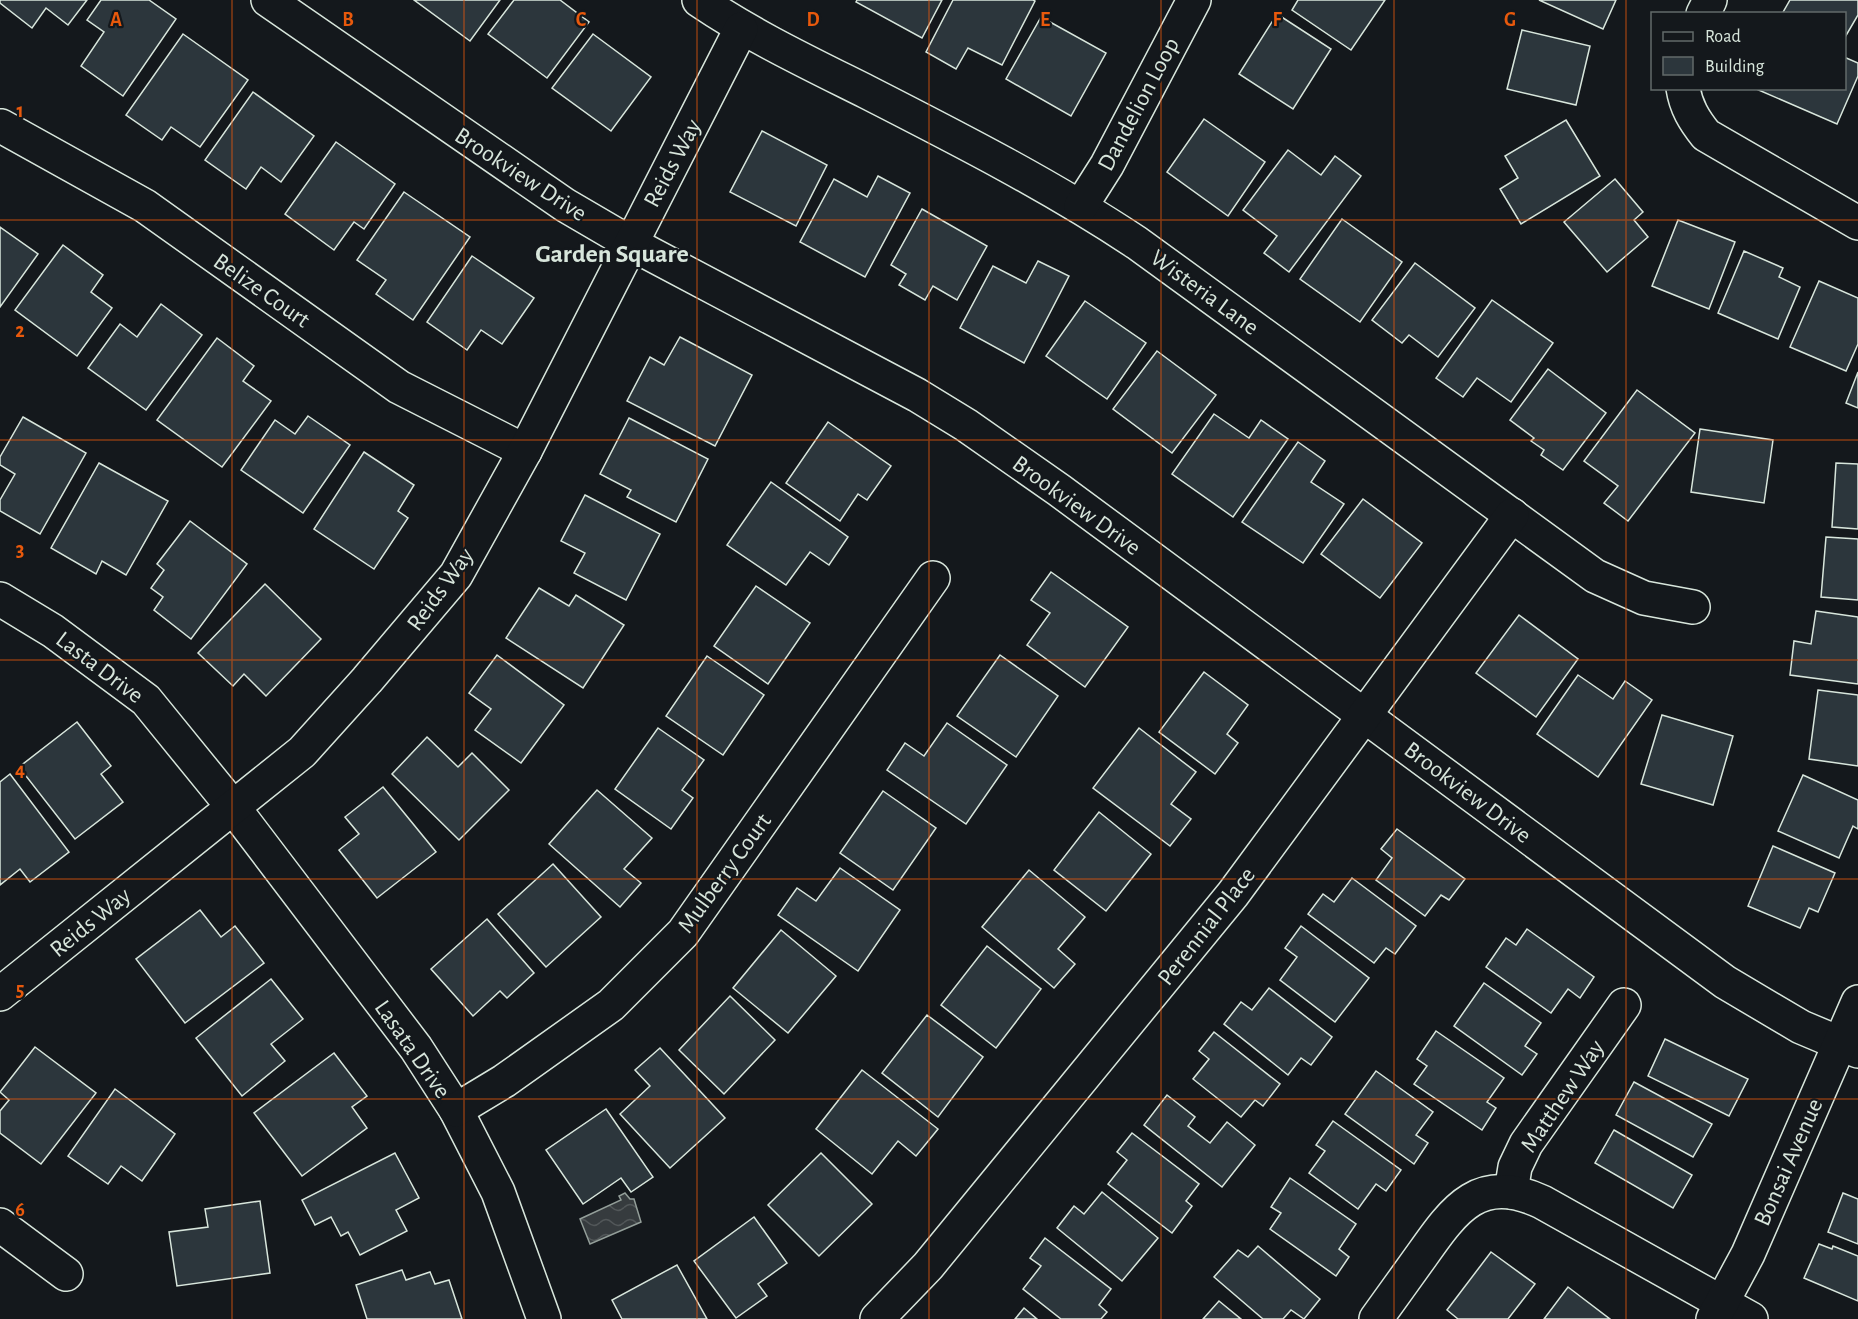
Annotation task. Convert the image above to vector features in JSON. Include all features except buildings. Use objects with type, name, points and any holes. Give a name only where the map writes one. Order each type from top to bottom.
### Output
[{"type":"street","name":"Brookview Drive","points":[[268,0],[518,175],[630,243],[839,352],[966,425],[1059,490],[1725,982],[1766,1007],[1849,1048]]},
{"type":"street","name":"Wisteria Lane","points":[[699,0],[741,29],[919,119],[1081,206],[1137,243],[1595,576],[1644,598],[1693,607]]},
{"type":"street","name":"Dandelion Loop","points":[[1081,206],[1107,165],[1194,0]]},
{"type":"street","name":"Reids Way","points":[[0,994],[302,752],[456,575],[525,451],[741,29]]},
{"type":"street","points":[[1683,90],[1686,104],[1694,120],[1706,135],[1858,223]]},
{"type":"street","name":"Belize Court","points":[[2,126],[145,206],[399,387],[525,451]]},
{"type":"street","name":"Perennial Place","points":[[881,1318],[928,1266],[1184,954],[1365,716],[1512,515]]},
{"type":"street","name":"Mulberry Court","points":[[456,1110],[504,1081],[611,1005],[683,933],[933,578]]},
{"type":"street","name":"Lasta Drive","points":[[0,599],[53,632],[146,700],[233,807]]},
{"type":"street","name":"Lasata Drive","points":[[233,807],[416,1048],[456,1110],[498,1192],[544,1319]]},
{"type":"street","name":"Bonsai Avenue","points":[[1718,1311],[1849,1048],[1858,1002]]},
{"type":"street","name":"Matthew Way","points":[[1511,1192],[1515,1167],[1526,1144],[1624,1005]]},
{"type":"street","points":[[1376,1319],[1447,1219],[1465,1202],[1486,1194],[1511,1192],[1542,1202],[1718,1311],[1751,1319]]},
{"type":"street","points":[[0,1225],[66,1274]]},
{"type":"water","points":[[625,1193],[630,1199],[634,1199],[641,1222],[590,1244],[580,1219],[621,1200],[619,1196]]},
{"type":"district","name":"Garden Square","points":[[612,253]]}]
